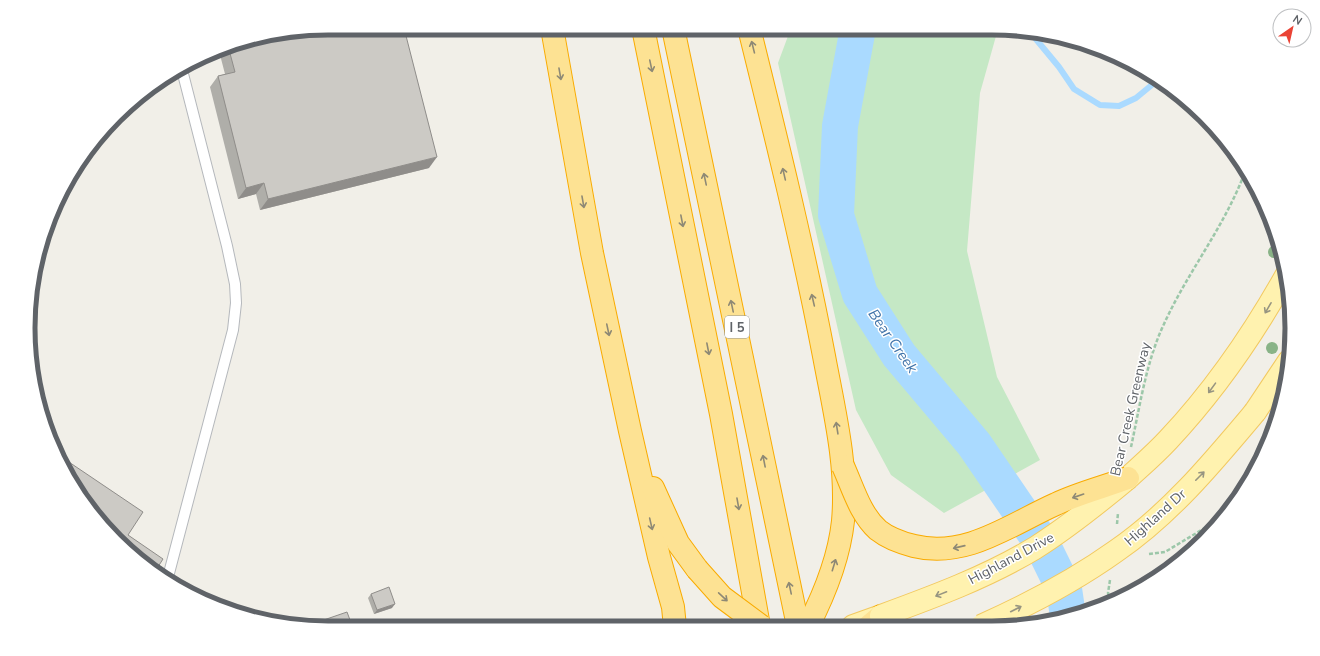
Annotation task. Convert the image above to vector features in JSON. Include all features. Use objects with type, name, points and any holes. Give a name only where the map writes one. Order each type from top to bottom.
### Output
[{"type":"highway","points":[[553,35],[592,253],[630,431],[659,557],[673,608],[674,621]]},
{"type":"highway","name":"I 5","points":[[644,35],[721,414],[759,621]]},
{"type":"highway","name":"I 5","points":[[674,35],[797,621]]},
{"type":"highway","points":[[751,35],[771,116],[819,328],[843,466],[843,521],[837,554],[828,584],[810,621]]},
{"type":"highway","points":[[630,431],[678,543],[697,569],[722,597],[753,621]]},
{"type":"highway","points":[[843,466],[865,515],[878,530],[894,540],[908,545],[935,550],[958,548],[978,542],[1057,503],[1128,478]]},
{"type":"main road","points":[[1128,478],[1168,441],[1201,403],[1266,311],[1281,284]]},
{"type":"main road","name":"Highland Dr","points":[[991,621],[1065,584],[1117,551],[1166,510],[1208,469],[1255,412],[1281,373]]},
{"type":"main road","name":"Highland Drive","points":[[875,621],[945,592],[1034,549],[1080,519],[1128,478]]},
{"type":"lane","points":[[169,574],[232,330],[236,303],[235,284],[227,246],[183,73]]},
{"type":"path","name":"Bear Creek Greenway","points":[[1130,451],[1154,347],[1185,283],[1226,216],[1243,177]]},
{"type":"path","points":[[1117,525],[1119,511]]},
{"type":"path","points":[[1143,554],[1165,552],[1206,527]]},
{"type":"path","points":[[1109,597],[1110,577]]},
{"type":"green space","points":[[788,35],[996,35],[980,93],[967,251],[997,377],[1040,460],[944,513],[891,475],[856,410],[778,63]]},
{"type":"building","points":[[406,35],[437,157],[268,199],[264,183],[246,188],[218,76],[235,72],[230,52],[252,45],[309,36]]},
{"type":"building","points":[[66,460],[143,512],[128,535],[163,559],[158,567],[121,535],[84,491]]},
{"type":"building","points":[[389,587],[395,604],[377,610],[371,594]]},
{"type":"building","points":[[347,612],[350,621],[328,621],[322,621]]},
{"type":"waterway","name":"Bear Creek","points":[[857,35],[840,126],[836,215],[860,294],[899,355],[974,444],[1041,542],[1064,589],[1067,611]]},
{"type":"waterway","points":[[1036,39],[1059,67],[1074,89],[1100,105],[1119,106],[1136,98],[1154,83]]}]
